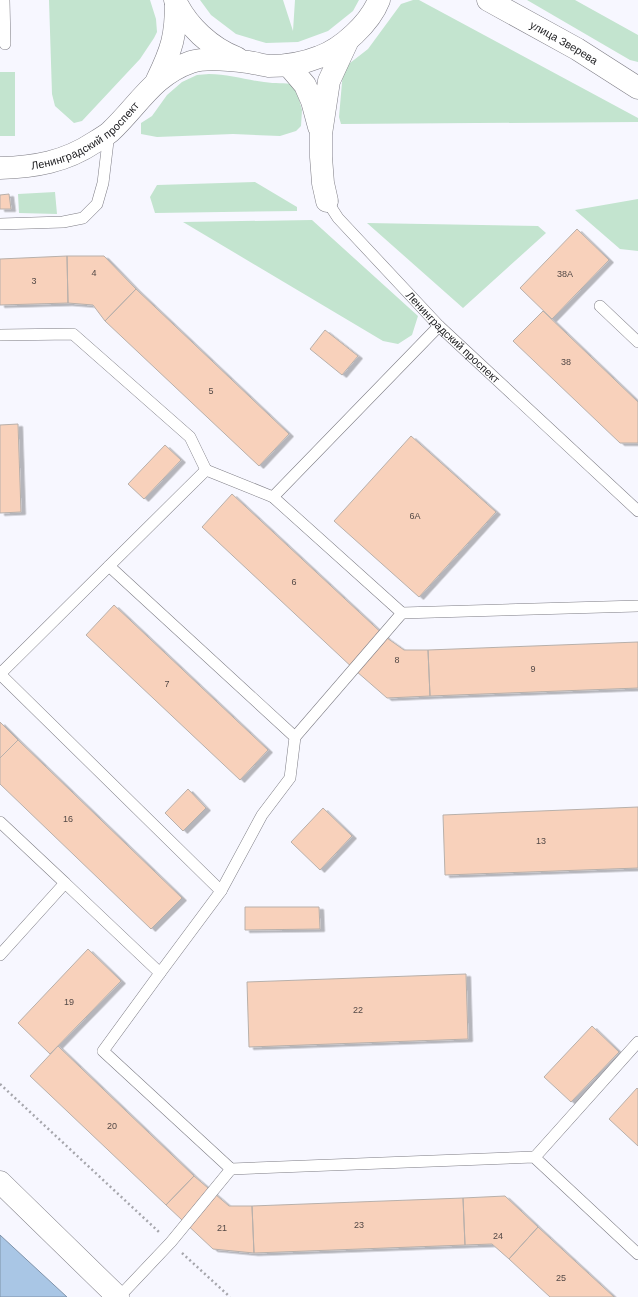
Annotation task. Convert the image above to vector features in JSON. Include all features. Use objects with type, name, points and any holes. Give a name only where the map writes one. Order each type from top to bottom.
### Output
[{"type":"street","name":"улица Зверева","points":[[488,0],[577,49],[638,88]]},
{"type":"street","points":[[176,1],[190,23],[207,42],[229,55],[248,62]]},
{"type":"street","points":[[157,80],[169,56],[173,43],[176,27],[176,1]]},
{"type":"street","points":[[157,80],[179,66],[194,61],[215,60],[248,62],[268,66],[288,65],[320,57],[348,40],[365,23],[380,1]]},
{"type":"street","points":[[321,134],[330,81],[348,40]]},
{"type":"street","points":[[288,65],[305,85],[312,100],[321,134]]},
{"type":"street","name":"Ленинградский проспект","points":[[0,168],[40,165],[63,159],[83,150],[109,132],[157,80]]},
{"type":"street","name":"Ленинградский проспект","points":[[321,134],[322,183],[327,201]]},
{"type":"street","points":[[0,1182],[118,1297]]},
{"type":"lane","points":[[4,0],[5,44]]},
{"type":"lane","points":[[0,224],[63,222],[83,218],[97,204],[103,183],[109,132]]},
{"type":"lane","name":"Ленинградский проспект","points":[[327,201],[338,218],[438,326],[638,512]]},
{"type":"lane","points":[[600,306],[638,342]]},
{"type":"lane","points":[[273,497],[438,326]]},
{"type":"lane","points":[[0,335],[73,334],[190,437],[206,470],[273,497],[402,613],[638,606]]},
{"type":"lane","points":[[206,470],[0,674],[221,891]]},
{"type":"lane","points":[[109,566],[296,737]]},
{"type":"lane","points":[[402,613],[296,737],[290,778],[262,815],[221,891],[103,1051],[231,1169],[535,1157],[638,1254]]},
{"type":"lane","points":[[0,822],[160,973]]},
{"type":"lane","points":[[0,955],[65,883]]},
{"type":"lane","points":[[535,1157],[638,1042]]},
{"type":"lane","points":[[118,1297],[171,1242],[231,1169]]},
{"type":"path","points":[[0,1084],[230,1297]]},
{"type":"green space","points":[[49,0],[150,0],[156,19],[157,32],[140,59],[82,121],[74,123],[55,106],[52,94]]},
{"type":"green space","points":[[200,0],[283,0],[293,31],[295,0],[359,0],[353,11],[328,31],[298,42],[266,43],[236,34],[211,15]]},
{"type":"green space","points":[[413,0],[419,0],[638,118],[638,122],[341,124],[339,117],[343,71],[350,63],[368,49],[401,4]]},
{"type":"green space","points":[[527,0],[575,0],[638,35],[638,62],[630,60]]},
{"type":"green space","points":[[0,72],[15,72],[15,136],[0,136]]},
{"type":"green space","points":[[209,74],[268,83],[295,85],[302,110],[301,126],[296,131],[280,136],[233,134],[157,137],[141,134],[141,123],[152,116],[167,95],[182,82],[197,75]]},
{"type":"green space","points":[[255,182],[297,207],[297,211],[155,213],[150,197],[157,185]]},
{"type":"green space","points":[[55,192],[57,214],[19,213],[18,194]]},
{"type":"green space","points":[[638,199],[638,251],[620,249],[575,210]]},
{"type":"green space","points":[[312,220],[418,316],[412,335],[398,344],[383,341],[183,222]]},
{"type":"green space","points":[[367,223],[538,226],[546,233],[463,308]]},
{"type":"water","points":[[0,1235],[67,1297],[0,1297]]},
{"type":"building","points":[[9,194],[11,209],[0,209],[0,195]]},
{"type":"building","points":[[577,229],[609,260],[552,319],[520,288]]},
{"type":"building","points":[[67,256],[68,303],[0,305],[0,259]]},
{"type":"building","points":[[67,256],[104,256],[136,289],[105,321],[93,305],[68,303]]},
{"type":"building","points":[[136,289],[289,434],[259,466],[105,321]]},
{"type":"building","points":[[543,311],[638,402],[638,443],[620,443],[513,341]]},
{"type":"building","points":[[325,330],[358,356],[342,375],[310,349]]},
{"type":"building","points":[[18,424],[21,512],[0,513],[0,425]]},
{"type":"building","points":[[411,436],[496,512],[419,597],[334,521]]},
{"type":"building","points":[[165,445],[181,460],[144,499],[128,484]]},
{"type":"building","points":[[232,494],[387,638],[356,671],[202,527]]},
{"type":"building","points":[[114,605],[268,750],[240,780],[86,635]]},
{"type":"building","points":[[387,638],[404,650],[428,650],[430,696],[387,698],[356,671]]},
{"type":"building","points":[[638,642],[638,688],[430,696],[428,650]]},
{"type":"building","points":[[0,722],[18,740],[0,758]]},
{"type":"building","points":[[18,740],[182,898],[151,929],[0,784],[0,758]]},
{"type":"building","points":[[188,789],[206,808],[183,831],[165,813]]},
{"type":"building","points":[[638,807],[638,868],[445,875],[443,815]]},
{"type":"building","points":[[323,808],[352,836],[320,870],[291,842]]},
{"type":"building","points":[[245,907],[319,907],[320,929],[245,930]]},
{"type":"building","points":[[88,949],[121,981],[50,1054],[18,1023]]},
{"type":"building","points":[[466,974],[468,1039],[249,1047],[247,982]]},
{"type":"building","points":[[592,1026],[619,1052],[571,1102],[544,1077]]},
{"type":"building","points":[[58,1046],[194,1176],[166,1205],[30,1076]]},
{"type":"building","points":[[637,1088],[638,1089],[638,1146],[609,1119]]},
{"type":"building","points":[[194,1176],[229,1206],[252,1206],[254,1253],[213,1249],[166,1205]]},
{"type":"building","points":[[505,1196],[538,1227],[509,1259],[492,1244],[465,1245],[463,1198]]},
{"type":"building","points":[[463,1198],[465,1245],[254,1253],[252,1206]]},
{"type":"building","points":[[538,1227],[614,1297],[550,1297],[509,1259]]}]
